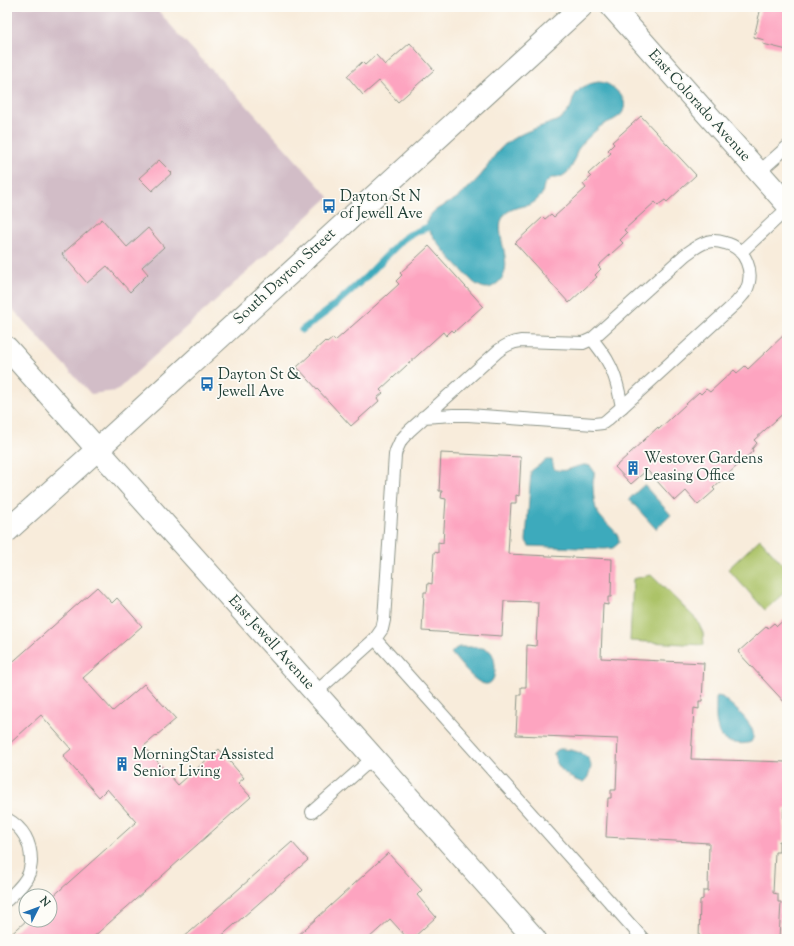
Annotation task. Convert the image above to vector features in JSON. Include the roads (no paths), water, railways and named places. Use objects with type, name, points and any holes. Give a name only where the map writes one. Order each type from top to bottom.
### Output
[{"type":"street","name":"South Dayton Street","points":[[7,531],[581,7]]},
{"type":"street","name":"East Colorado Avenue","points":[[612,7],[787,204]]},
{"type":"street","name":"East Jewell Avenue","points":[[7,348],[535,939]]},
{"type":"lane","points":[[759,172],[787,147]]},
{"type":"lane","points":[[741,252],[787,209]]},
{"type":"lane","points":[[315,693],[375,639],[382,629],[384,620],[396,451],[401,440],[423,417],[498,351],[512,342],[583,343],[592,339],[685,255],[699,245],[707,242],[719,241],[732,245],[743,254],[748,264],[749,281],[745,292],[736,303],[622,407],[603,422],[594,424],[454,415],[423,417]]},
{"type":"lane","points":[[592,339],[609,364],[615,379],[622,407]]},
{"type":"lane","points":[[375,639],[643,939]]},
{"type":"lane","points":[[312,812],[373,758]]},
{"type":"lane","points":[[7,819],[16,825],[25,836],[31,850],[31,855],[29,872],[25,880],[7,900]]},
{"type":"water","points":[[598,82],[610,85],[619,93],[624,102],[623,112],[621,115],[601,126],[581,145],[577,150],[575,159],[569,171],[563,176],[551,178],[544,185],[542,194],[537,200],[531,204],[515,208],[504,215],[500,227],[506,262],[505,271],[502,278],[495,285],[489,288],[484,288],[473,282],[438,244],[428,228],[428,218],[437,209],[457,198],[470,187],[483,173],[500,149],[507,143],[521,134],[561,118],[571,107],[575,95],[580,89],[586,85]]},
{"type":"water","points":[[546,460],[552,460],[554,469],[559,470],[582,465],[590,466],[592,468],[594,471],[593,489],[596,508],[599,515],[614,530],[619,538],[619,543],[613,548],[604,549],[529,546],[526,541],[531,471]]},
{"type":"water","points":[[644,485],[671,515],[656,529],[629,499]]},
{"type":"water","points":[[459,647],[487,649],[490,651],[495,665],[492,681],[485,684],[476,680],[466,671],[451,653]]},
{"type":"water","points":[[717,696],[722,697],[744,717],[752,730],[753,736],[751,742],[737,743],[728,741],[719,733],[716,720]]},
{"type":"water","points":[[560,749],[576,751],[590,760],[590,773],[586,780],[583,782],[573,779],[560,768],[554,753]]},
{"type":"waterway","points":[[302,330],[329,310],[367,276],[402,240],[409,235],[428,227]]},
{"type":"place","name":"Dayton St N of Jewell Ave","points":[[329,206]]},
{"type":"place","name":"Dayton St & Jewell Ave","points":[[207,384]]},
{"type":"place","name":"Westover Gardens Leasing Office","points":[[633,468]]},
{"type":"place","name":"MorningStar Assisted Senior Living","points":[[122,764]]}]
